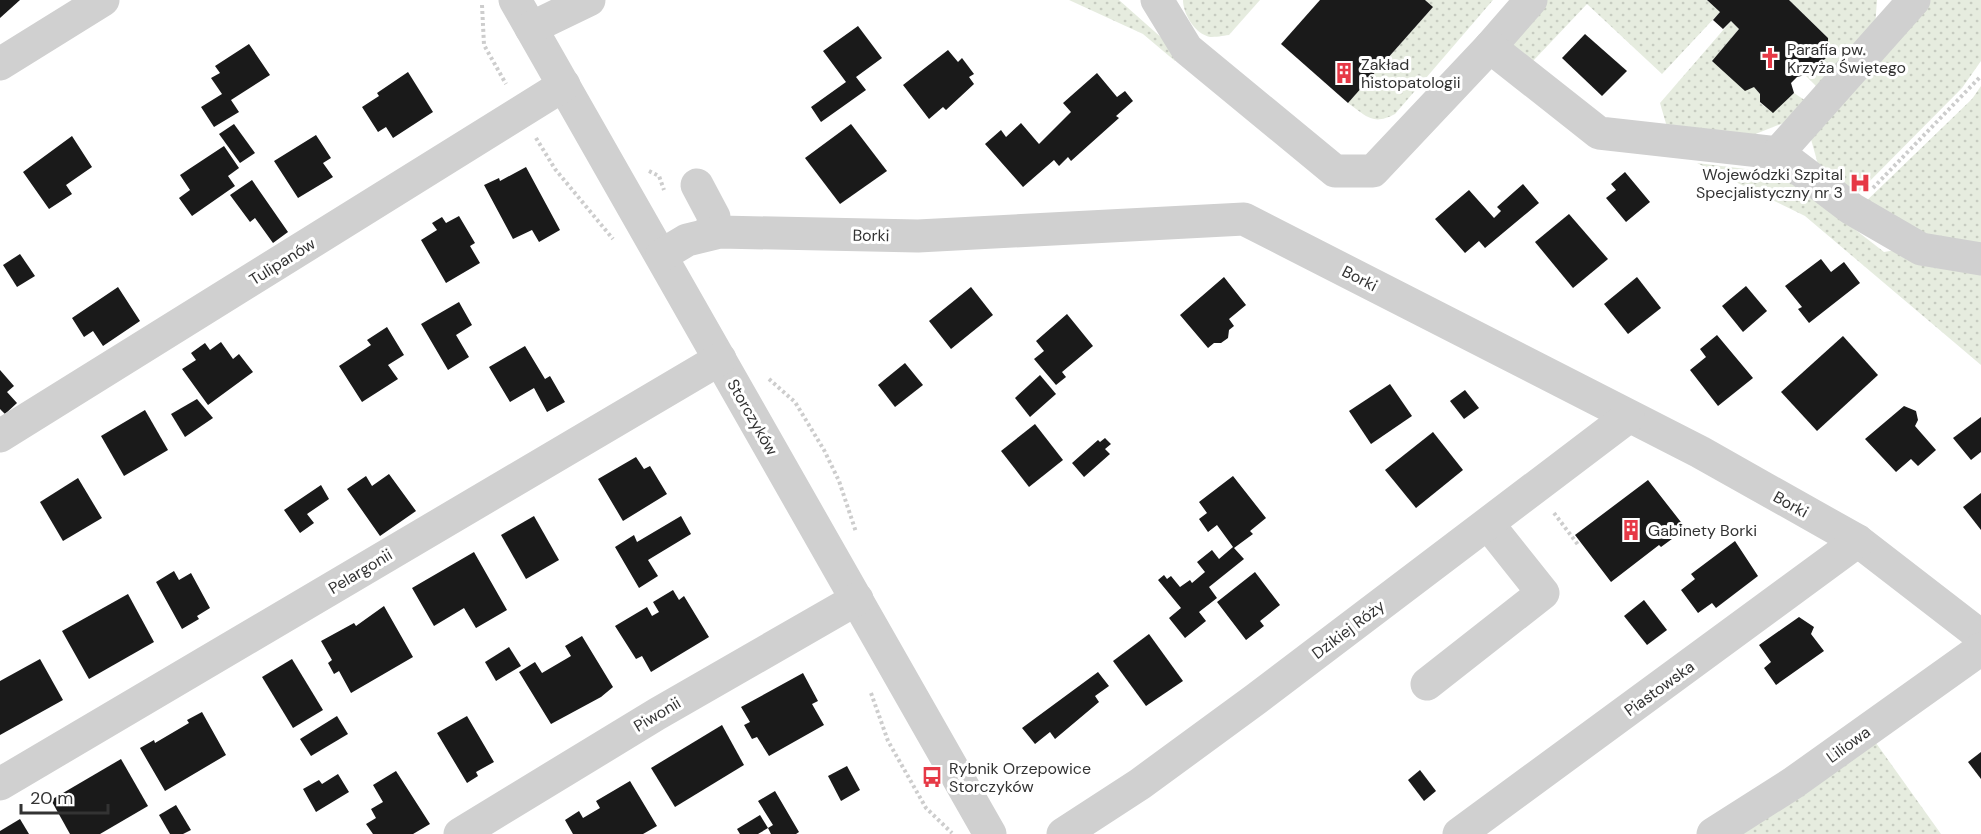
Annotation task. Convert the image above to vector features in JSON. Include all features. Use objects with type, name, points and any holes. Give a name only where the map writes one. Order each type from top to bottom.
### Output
[{"type":"street","points":[[0,64],[103,0]]},
{"type":"street","name":"Storczyków","points":[[515,0],[990,834]]},
{"type":"street","points":[[531,28],[589,0]]},
{"type":"street","points":[[1157,0],[1187,49],[1335,171],[1373,171],[1531,0]]},
{"type":"street","points":[[1778,153],[1890,13],[1914,0]]},
{"type":"street","points":[[1490,47],[1599,133],[1778,153],[1852,209],[1921,249],[1981,259]]},
{"type":"street","name":"Tulipanów","points":[[0,436],[564,85]]},
{"type":"street","points":[[697,185],[714,217],[711,233]]},
{"type":"street","name":"Borki","points":[[662,255],[687,240],[711,233],[918,236],[1244,219],[1700,452],[1858,541],[1981,636]]},
{"type":"street","name":"Pelargonii","points":[[0,784],[720,359]]},
{"type":"street","name":"Dzikiej Róży","points":[[1063,834],[1140,784],[1208,735],[1628,417]]},
{"type":"street","points":[[1426,684],[1543,593],[1488,524]]},
{"type":"street","name":"Piastowska","points":[[1459,834],[1858,541]]},
{"type":"street","name":"Piwonii","points":[[460,834],[657,714],[857,599]]},
{"type":"street","name":"Liliowa","points":[[1713,834],[1793,783],[1981,649]]},
{"type":"path","points":[[482,0],[484,45],[555,170],[615,242]]},
{"type":"path","points":[[1852,209],[1981,76]]},
{"type":"path","points":[[1536,488],[1579,546]]},
{"type":"path","points":[[870,691],[888,741],[926,808],[952,834]]},
{"type":"shaded area","points":[[1069,0],[1119,0],[1181,55],[1175,61],[1143,34]]},
{"type":"shaded area","points":[[1183,0],[1260,0],[1229,35],[1210,37],[1199,32],[1191,23]]},
{"type":"shaded area","points":[[1425,0],[1493,0],[1395,114],[1381,119],[1370,118],[1348,103],[1433,7]]},
{"type":"shaded area","points":[[1535,0],[1707,0],[1720,12],[1662,74],[1587,4],[1533,61],[1523,61],[1506,34]]},
{"type":"shaded area","points":[[1789,0],[1877,0],[1875,27],[1821,91],[1805,75],[1828,56],[1828,38]]},
{"type":"shaded area","points":[[1928,0],[1981,0],[1981,61],[1962,88],[1849,202],[1819,168],[1809,132]]},
{"type":"shaded area","points":[[1731,21],[1739,29],[1712,61],[1754,87],[1760,94],[1760,103],[1772,112],[1794,93],[1806,101],[1791,120],[1748,137],[1667,127],[1660,103]]},
{"type":"shaded area","points":[[1981,86],[1981,252],[1899,239],[1858,209],[1972,99]]},
{"type":"shaded area","points":[[1697,163],[1770,172],[1794,182],[1884,252],[1896,250],[1981,273],[1981,365],[1805,216]]},
{"type":"shaded area","points":[[1871,736],[1941,834],[1730,834]]},
{"type":"building","points":[[0,0],[20,0],[0,18]]},
{"type":"building","name":"Zakład histopatologii","points":[[1320,0],[1425,0],[1433,7],[1348,103],[1281,44]]},
{"type":"building","name":"Parafia pw. Krzyża Świętego","points":[[1707,0],[1789,0],[1828,38],[1828,56],[1809,74],[1797,77],[1791,83],[1794,93],[1773,113],[1760,102],[1760,94],[1754,87],[1745,91],[1712,61],[1739,29],[1731,21],[1723,29],[1713,20],[1720,12]]},
{"type":"building","points":[[858,26],[882,58],[856,77],[866,90],[821,122],[811,107],[846,82],[823,51]]},
{"type":"building","points":[[1585,34],[1627,71],[1602,96],[1562,58]]},
{"type":"building","points":[[249,44],[270,75],[231,100],[239,112],[214,127],[201,107],[222,94],[211,78],[220,73],[215,66]]},
{"type":"building","points":[[948,50],[958,62],[962,58],[974,74],[969,77],[974,84],[946,110],[943,107],[929,119],[903,85]]},
{"type":"building","points":[[408,72],[433,112],[393,138],[386,127],[378,132],[362,107],[379,96],[377,93]]},
{"type":"building","points":[[1097,73],[1117,97],[1125,91],[1133,101],[1116,116],[1119,118],[1071,161],[1068,157],[1059,166],[1054,160],[1023,187],[985,144],[1001,130],[1006,137],[1021,123],[1039,144],[1071,112],[1063,103]]},
{"type":"building","points":[[234,124],[255,153],[240,163],[219,134]]},
{"type":"building","points":[[851,124],[887,171],[840,204],[805,158]]},
{"type":"building","points":[[316,135],[331,158],[323,163],[333,177],[298,198],[274,161]]},
{"type":"building","points":[[72,136],[92,167],[66,185],[72,194],[49,209],[23,172]]},
{"type":"building","points":[[224,146],[239,168],[228,176],[235,186],[192,216],[179,198],[190,190],[180,175]]},
{"type":"building","points":[[526,167],[560,230],[539,242],[532,230],[513,239],[484,185],[499,178],[500,181]]},
{"type":"building","points":[[1625,172],[1650,202],[1626,222],[1606,198],[1616,190],[1611,184]]},
{"type":"building","points":[[252,180],[288,232],[273,243],[255,218],[250,222],[230,195]]},
{"type":"building","points":[[1523,184],[1539,203],[1485,248],[1479,241],[1465,253],[1435,219],[1469,190],[1494,218],[1501,211],[1497,207]]},
{"type":"building","points":[[1569,214],[1608,259],[1573,288],[1535,242]]},
{"type":"building","points":[[459,216],[475,243],[470,246],[480,263],[446,283],[421,240],[437,230],[432,223],[442,217],[446,223]]},
{"type":"building","points":[[20,254],[35,276],[17,287],[3,265]]},
{"type":"building","points":[[1821,259],[1831,272],[1844,262],[1860,283],[1809,323],[1798,309],[1802,307],[1785,286]]},
{"type":"building","points":[[1224,277],[1246,305],[1229,319],[1234,326],[1229,330],[1228,338],[1208,348],[1180,315]]},
{"type":"building","points":[[1637,277],[1661,308],[1628,334],[1604,304]]},
{"type":"building","points":[[1746,286],[1767,311],[1743,332],[1722,306]]},
{"type":"building","points":[[118,287],[140,321],[103,346],[93,331],[84,337],[72,318]]},
{"type":"building","points":[[971,287],[993,315],[951,349],[929,321]]},
{"type":"building","points":[[459,302],[472,325],[456,335],[469,357],[448,370],[421,324]]},
{"type":"building","points":[[1067,314],[1093,346],[1062,372],[1066,377],[1056,385],[1034,359],[1044,351],[1036,341]]},
{"type":"building","points":[[387,327],[404,355],[388,365],[398,379],[362,402],[339,366],[371,345],[367,340]]},
{"type":"building","points":[[1717,335],[1753,378],[1718,406],[1690,370],[1706,357],[1700,349]]},
{"type":"building","points":[[1843,336],[1878,375],[1817,431],[1781,392]]},
{"type":"building","points":[[221,342],[233,359],[239,354],[253,372],[208,405],[182,369],[196,360],[191,353],[205,343],[210,350]]},
{"type":"building","points":[[525,346],[545,379],[550,376],[565,402],[547,412],[534,388],[510,402],[489,367]]},
{"type":"building","points":[[905,363],[923,385],[895,407],[878,385]]},
{"type":"building","points":[[0,370],[14,386],[7,392],[17,403],[5,414],[0,409]]},
{"type":"building","points":[[1040,375],[1056,394],[1030,417],[1015,398]]},
{"type":"building","points":[[1390,384],[1412,416],[1371,444],[1349,411]]},
{"type":"building","points":[[1465,390],[1479,408],[1464,419],[1450,401]]},
{"type":"building","points":[[197,399],[213,418],[185,437],[171,414]]},
{"type":"building","points":[[1904,406],[1916,411],[1918,420],[1915,426],[1936,450],[1918,466],[1911,459],[1896,472],[1865,439]]},
{"type":"building","points":[[145,410],[168,450],[124,476],[101,436]]},
{"type":"building","points":[[1981,417],[1981,452],[1971,460],[1953,438]]},
{"type":"building","points":[[1035,424],[1063,460],[1029,487],[1001,451]]},
{"type":"building","points":[[1433,432],[1463,470],[1416,508],[1385,470]]},
{"type":"building","points":[[1105,438],[1111,444],[1105,449],[1110,454],[1084,477],[1072,463],[1098,440],[1100,442]]},
{"type":"building","points":[[636,457],[644,469],[650,466],[667,494],[623,521],[598,479]]},
{"type":"building","points":[[389,474],[416,511],[380,536],[347,489],[366,476],[372,486]]},
{"type":"building","points":[[1233,476],[1266,518],[1250,531],[1253,534],[1234,548],[1244,559],[1209,587],[1217,598],[1199,612],[1206,621],[1185,638],[1169,618],[1181,608],[1158,580],[1164,575],[1167,579],[1171,576],[1180,587],[1190,580],[1192,583],[1205,572],[1197,562],[1212,550],[1219,559],[1233,547],[1217,525],[1208,532],[1199,519],[1207,513],[1199,502]]},
{"type":"building","points":[[78,478],[102,518],[63,541],[40,502]]},
{"type":"building","name":"Gabinety Borki","points":[[1648,480],[1684,526],[1674,534],[1676,536],[1661,547],[1659,545],[1611,582],[1575,535]]},
{"type":"building","points":[[321,485],[329,499],[307,514],[314,523],[300,533],[284,510]]},
{"type":"building","points":[[1981,493],[1981,530],[1963,507]]},
{"type":"building","points":[[534,516],[559,560],[526,579],[501,535]]},
{"type":"building","points":[[681,516],[691,534],[648,560],[658,576],[639,588],[615,547],[634,535],[637,542]]},
{"type":"building","points":[[1735,541],[1758,576],[1716,608],[1712,603],[1698,613],[1681,590],[1695,579],[1691,574]]},
{"type":"building","points":[[474,552],[507,610],[476,628],[464,608],[434,626],[412,588]]},
{"type":"building","points":[[174,571],[179,580],[191,573],[210,608],[197,616],[199,619],[182,629],[156,582]]},
{"type":"building","points":[[1255,572],[1280,605],[1260,621],[1264,626],[1246,640],[1217,602]]},
{"type":"building","points":[[673,590],[679,600],[684,596],[709,637],[651,672],[642,656],[636,659],[615,626],[647,607],[652,616],[659,612],[653,602]]},
{"type":"building","points":[[128,594],[154,642],[89,679],[62,631]]},
{"type":"building","points":[[1644,600],[1667,630],[1647,645],[1624,616]]},
{"type":"building","points":[[384,606],[413,657],[351,693],[339,671],[334,674],[328,663],[332,660],[321,641],[354,623],[356,626]]},
{"type":"building","points":[[1799,617],[1814,627],[1811,634],[1824,651],[1776,685],[1764,668],[1771,662],[1759,645]]},
{"type":"building","points":[[1149,634],[1183,681],[1146,706],[1113,661]]},
{"type":"building","points":[[582,636],[613,687],[601,697],[551,724],[519,672],[535,662],[542,673],[571,656],[565,646]]},
{"type":"building","points":[[509,647],[521,666],[496,681],[485,662]]},
{"type":"building","points":[[40,659],[63,700],[0,735],[0,681]]},
{"type":"building","points":[[292,659],[323,710],[293,728],[262,677]]},
{"type":"building","points":[[1098,672],[1109,686],[1095,696],[1099,702],[1055,739],[1050,732],[1035,744],[1022,728]]},
{"type":"building","points":[[803,673],[818,701],[812,704],[824,725],[769,756],[757,737],[752,739],[744,725],[750,722],[741,707]]},
{"type":"building","points":[[202,712],[226,755],[165,791],[140,748],[154,740],[155,743],[189,723],[187,720]]},
{"type":"building","points":[[337,716],[348,734],[311,756],[300,739]]},
{"type":"building","points":[[467,716],[494,762],[476,772],[478,776],[467,783],[437,733]]},
{"type":"building","points":[[722,725],[744,765],[675,807],[651,768]]},
{"type":"building","points":[[1981,752],[1981,779],[1968,762]]},
{"type":"building","points":[[121,759],[148,806],[100,834],[70,834],[51,800]]},
{"type":"building","points":[[847,766],[860,790],[841,801],[828,776]]},
{"type":"building","points":[[1420,770],[1436,791],[1424,801],[1408,780]]},
{"type":"building","points":[[396,771],[430,824],[413,834],[373,834],[366,824],[376,818],[371,809],[383,802],[373,785]]},
{"type":"building","points":[[338,774],[349,792],[316,812],[303,789],[319,780],[322,784]]},
{"type":"building","points":[[630,781],[657,826],[643,834],[573,834],[565,820],[579,811],[583,818],[600,808],[596,801]]},
{"type":"building","points":[[775,791],[799,832],[796,834],[771,834],[768,828],[773,825],[758,801]]},
{"type":"building","points":[[176,805],[191,830],[183,834],[170,834],[159,815]]},
{"type":"building","points":[[760,815],[768,828],[758,834],[740,834],[737,829]]},
{"type":"building","points":[[20,819],[29,834],[0,834],[0,831]]},
{"type":"place","name":"Parafia pw. Krzyża Świętego","points":[[1770,58]]},
{"type":"place","name":"Zakład histopatologii","points":[[1344,73]]},
{"type":"place","name":"Wojewódzki Szpital Specjalistyczny nr 3","points":[[1860,183]]},
{"type":"place","name":"Gabinety Borki","points":[[1631,530]]},
{"type":"place","name":"Rybnik Orzepowice Storczyków","points":[[932,777]]}]
